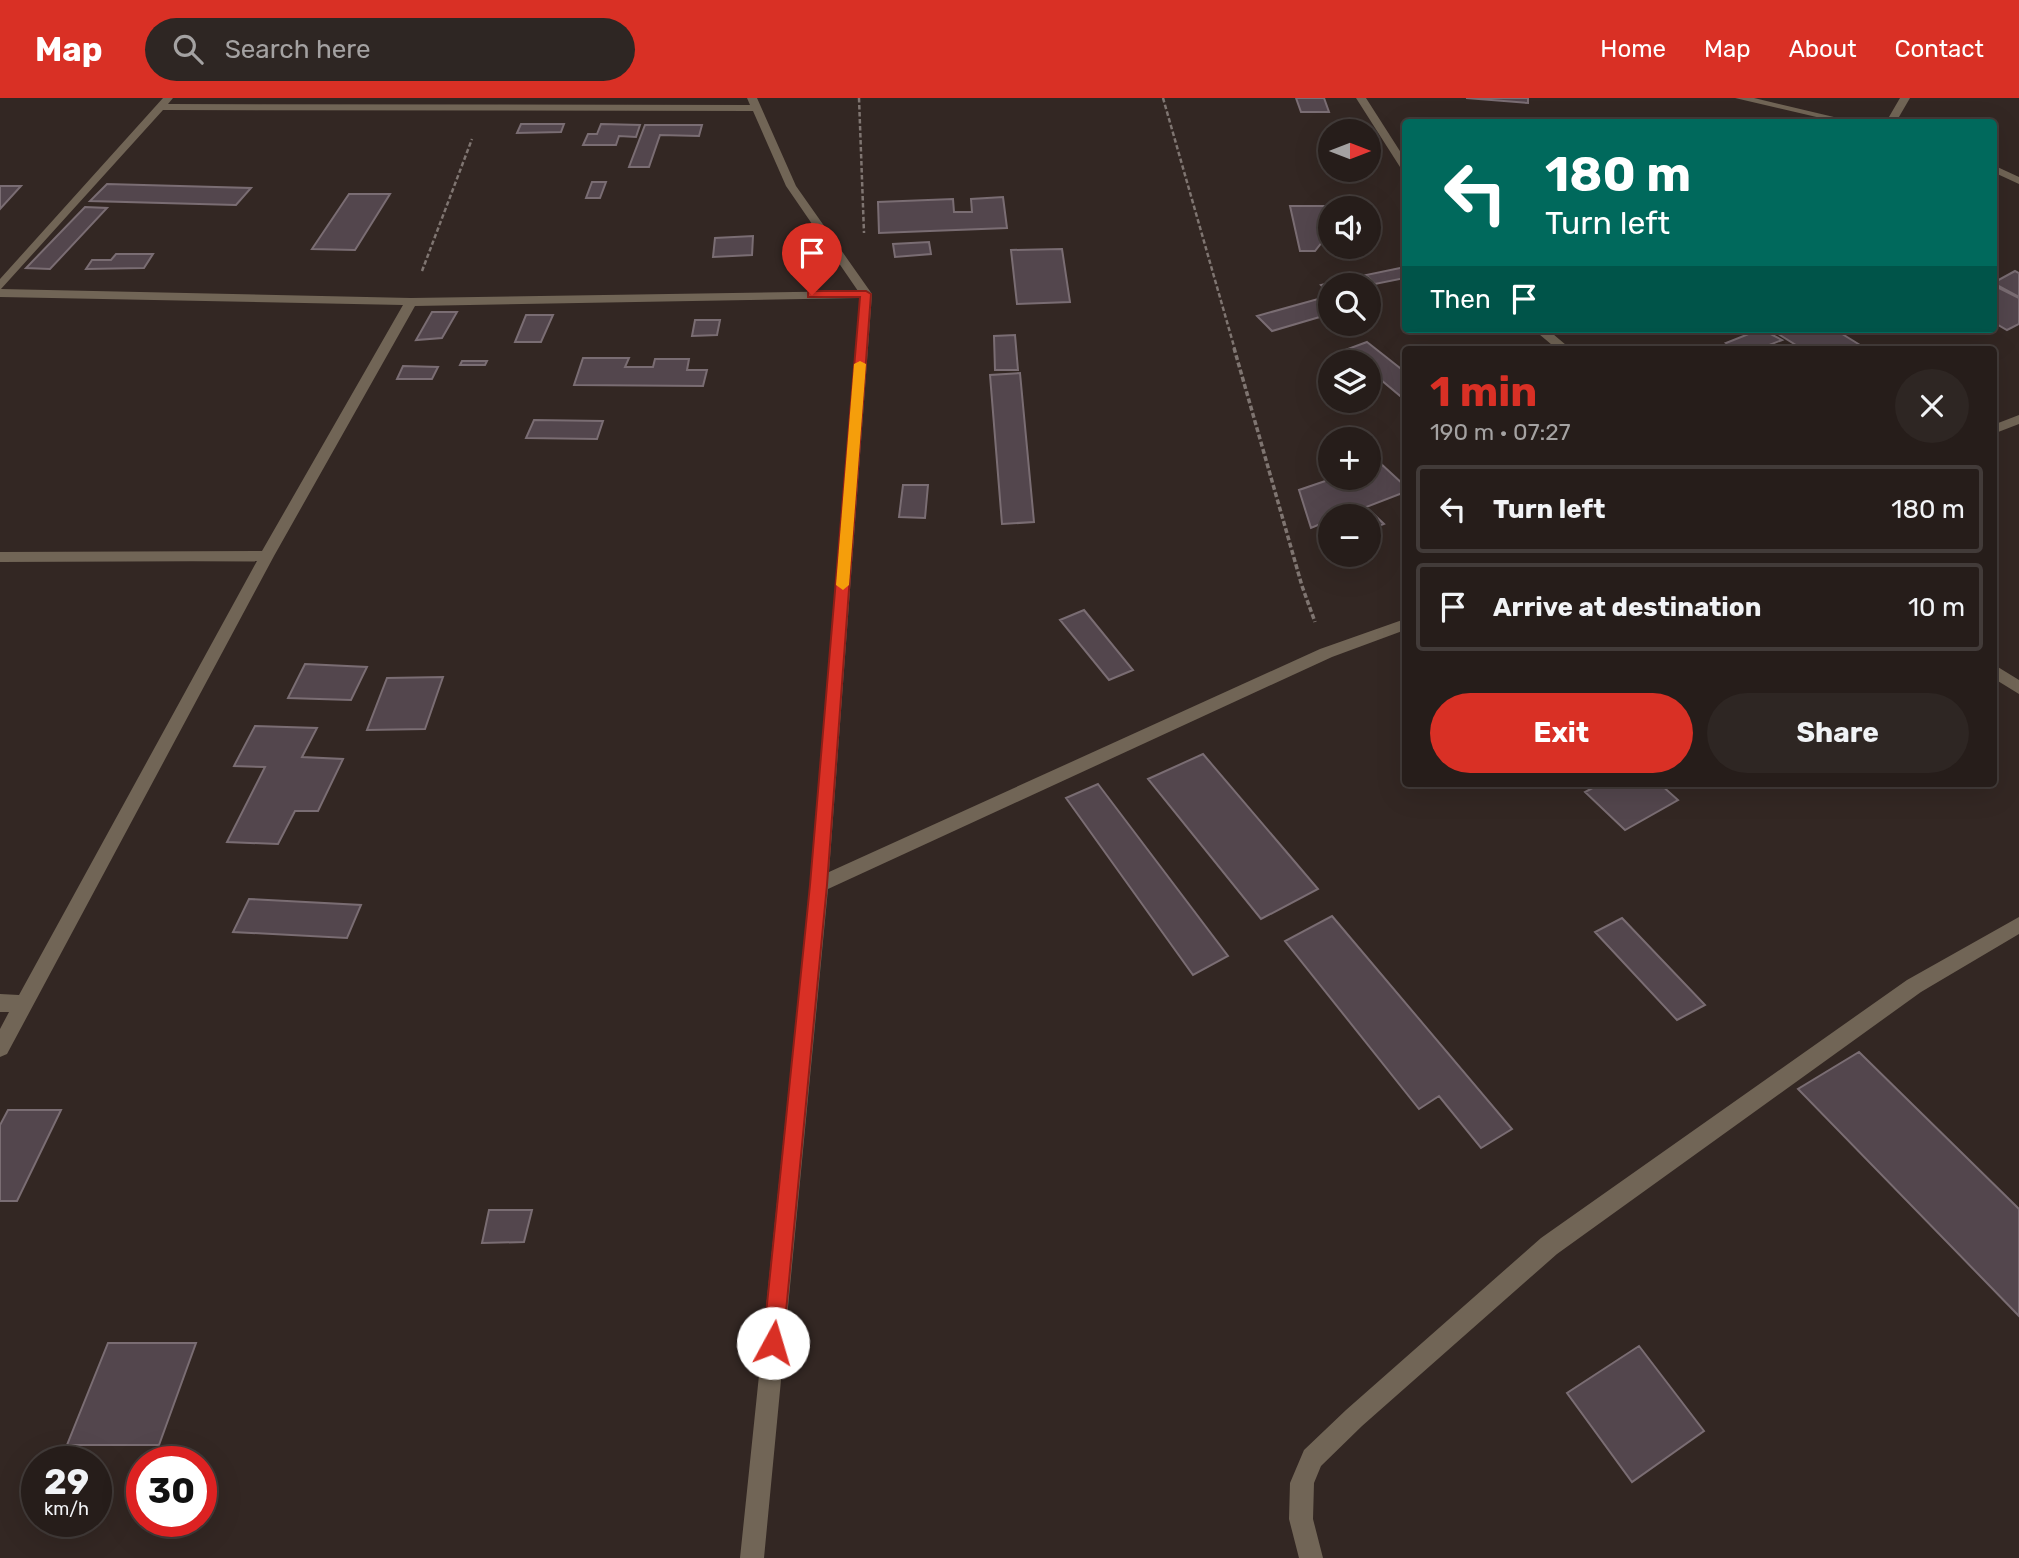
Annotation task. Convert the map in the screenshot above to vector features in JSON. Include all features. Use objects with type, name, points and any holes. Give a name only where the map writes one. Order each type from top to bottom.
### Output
[{"type":"street","points":[[1361,98],[1402,162]]},
{"type":"street","points":[[1740,98],[1836,119]]},
{"type":"street","points":[[1893,119],[1905,98]]},
{"type":"street","points":[[0,286],[165,103],[482,109],[753,103],[792,186],[866,294],[818,885],[752,1558]]},
{"type":"street","points":[[1997,163],[2019,170]]},
{"type":"street","points":[[1997,170],[2019,181]]},
{"type":"street","points":[[0,293],[411,302],[866,294]]},
{"type":"street","points":[[0,1048],[267,556],[411,302]]},
{"type":"street","points":[[1544,333],[1561,346]]},
{"type":"street","points":[[1997,428],[2019,419]]},
{"type":"street","points":[[0,557],[267,556]]},
{"type":"street","points":[[818,885],[1326,653],[1402,625]]},
{"type":"street","points":[[1997,673],[2019,688]]},
{"type":"street","points":[[1311,1558],[1301,1519],[1302,1483],[1312,1458],[1364,1409],[1549,1246],[1914,986],[2019,925]]},
{"type":"street","points":[[0,1003],[23,1004]]},
{"type":"path","points":[[859,98],[866,294]]},
{"type":"path","points":[[1163,98],[1298,573],[1326,653]]},
{"type":"path","points":[[411,302],[482,109]]},
{"type":"building","points":[[1296,98],[1324,98],[1329,112],[1301,112]]},
{"type":"building","points":[[1466,98],[1528,98],[1528,103]]},
{"type":"building","points":[[521,124],[564,124],[561,132],[517,133]]},
{"type":"building","points":[[601,124],[640,125],[636,137],[619,136],[616,145],[583,145],[588,134],[597,134]]},
{"type":"building","points":[[645,125],[702,125],[699,136],[660,135],[649,167],[629,167]]},
{"type":"building","points":[[592,182],[606,182],[600,198],[586,198]]},
{"type":"building","points":[[107,184],[251,188],[236,205],[90,201]]},
{"type":"building","points":[[0,186],[21,186],[0,209]]},
{"type":"building","points":[[349,194],[390,194],[355,250],[312,249]]},
{"type":"building","points":[[1003,197],[1007,228],[879,233],[878,202],[953,199],[954,212],[972,212],[971,199]]},
{"type":"building","points":[[1290,206],[1318,206],[1318,247],[1315,251],[1300,251]]},
{"type":"building","points":[[85,207],[107,208],[50,269],[26,268]]},
{"type":"building","points":[[753,236],[752,255],[713,257],[715,238]]},
{"type":"building","points":[[929,242],[931,254],[895,257],[893,244]]},
{"type":"building","points":[[1062,249],[1070,302],[1017,304],[1011,250]]},
{"type":"building","points":[[116,254],[153,254],[144,268],[86,269],[92,260],[111,260]]},
{"type":"building","points":[[1402,268],[1402,279],[1381,283],[1381,273],[1376,273]]},
{"type":"building","points":[[2015,271],[2019,273],[2019,297],[1997,285],[1997,281]]},
{"type":"building","points":[[1997,287],[2019,298],[2019,324],[2007,330],[1997,324]]},
{"type":"building","points":[[1318,299],[1318,318],[1272,331],[1257,316]]},
{"type":"building","points":[[432,312],[457,312],[442,338],[416,340]]},
{"type":"building","points":[[526,315],[553,315],[541,342],[515,342]]},
{"type":"building","points":[[695,320],[720,320],[717,335],[692,336]]},
{"type":"building","points":[[1751,333],[1769,333],[1782,340],[1767,346],[1731,346],[1726,343]]},
{"type":"building","points":[[1776,333],[1840,333],[1860,345],[1857,346],[1798,346]]},
{"type":"building","points":[[1015,335],[1018,370],[995,370],[994,336]]},
{"type":"building","points":[[1367,342],[1377,350],[1345,350]]},
{"type":"building","points":[[1381,353],[1402,370],[1402,397],[1381,380]]},
{"type":"building","points":[[583,358],[629,358],[625,367],[653,367],[655,359],[689,359],[687,370],[707,370],[703,386],[574,385]]},
{"type":"building","points":[[462,361],[487,361],[485,365],[460,365]]},
{"type":"building","points":[[403,366],[438,367],[432,379],[397,379]]},
{"type":"building","points":[[1020,373],[1034,522],[1002,524],[990,375]]},
{"type":"building","points":[[534,420],[603,421],[597,439],[526,438]]},
{"type":"building","points":[[1381,464],[1402,483],[1402,493],[1374,504],[1318,504],[1318,525],[1311,528],[1299,490],[1318,483],[1318,490],[1381,490]]},
{"type":"building","points":[[903,485],[928,485],[925,518],[899,517]]},
{"type":"building","points":[[1084,610],[1133,670],[1109,680],[1060,620]]},
{"type":"building","points":[[305,664],[367,667],[351,700],[288,698]]},
{"type":"building","points":[[443,677],[425,729],[367,730],[387,678]]},
{"type":"building","points":[[255,726],[317,728],[302,757],[343,759],[318,811],[295,811],[278,844],[227,842],[265,767],[234,766]]},
{"type":"building","points":[[1203,754],[1318,889],[1261,919],[1148,779]]},
{"type":"building","points":[[1098,784],[1228,956],[1193,975],[1066,798]]},
{"type":"building","points":[[1594,787],[1663,787],[1678,800],[1625,830],[1585,792]]},
{"type":"building","points":[[249,899],[361,905],[347,938],[233,932]]},
{"type":"building","points":[[1332,916],[1512,1129],[1481,1148],[1439,1096],[1419,1109],[1285,941]]},
{"type":"building","points":[[1622,918],[1705,1005],[1677,1020],[1595,932]]},
{"type":"building","points":[[1859,1052],[2019,1209],[2019,1316],[1798,1089]]},
{"type":"building","points":[[8,1110],[61,1110],[17,1201],[0,1201],[0,1125]]},
{"type":"building","points":[[489,1210],[532,1210],[524,1242],[482,1243]]},
{"type":"building","points":[[108,1343],[196,1343],[159,1445],[67,1445]]},
{"type":"building","points":[[1639,1346],[1704,1431],[1632,1482],[1567,1393]]},
{"type":"slow traffic","points":[[843,585],[860,364]]},
{"type":"route","points":[[773,1343],[818,885],[866,294],[812,295]]}]
